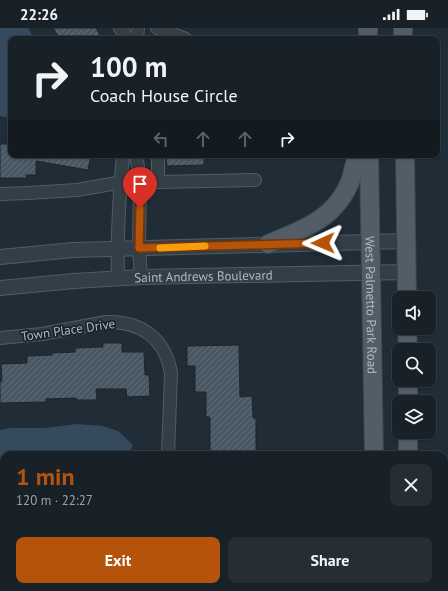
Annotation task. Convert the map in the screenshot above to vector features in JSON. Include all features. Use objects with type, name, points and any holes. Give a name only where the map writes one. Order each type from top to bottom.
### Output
[{"type":"main road","points":[[268,244],[302,230],[325,216],[345,192],[356,158]]},
{"type":"main road","name":"West Palmetto Park Road","points":[[369,158],[374,451]]},
{"type":"main road","points":[[405,158],[407,291]]},
{"type":"main road","points":[[408,439],[408,451]]},
{"type":"street","points":[[157,28],[178,36]]},
{"type":"street","points":[[118,278],[117,249],[123,158]]},
{"type":"street","points":[[136,158],[140,179],[139,248],[141,277]]},
{"type":"street","points":[[158,158],[158,182]]},
{"type":"street","points":[[0,194],[77,190],[140,179],[158,182],[255,180]]},
{"type":"street","points":[[0,257],[73,250],[407,241]]},
{"type":"street","name":"Saint Andrews Boulevard","points":[[0,288],[74,280],[141,277],[407,272]]},
{"type":"street","name":"Town Place Drive","points":[[0,338],[42,334],[106,322],[116,322],[135,326],[148,332],[155,338],[166,354],[171,373],[168,451]]},
{"type":"water","points":[[0,28],[28,28],[32,36],[8,36],[8,117],[0,116]]},
{"type":"water","points":[[77,424],[103,426],[118,431],[133,445],[130,451],[0,451],[0,430],[10,428],[44,428]]},
{"type":"building","points":[[53,28],[96,28],[100,36],[58,36]]},
{"type":"building","points":[[0,144],[8,144],[8,158],[90,158],[88,170],[36,161],[36,175],[26,175],[27,178],[0,178]]},
{"type":"building","points":[[166,158],[204,158],[204,165],[167,166]]},
{"type":"building","points":[[103,343],[122,343],[122,352],[144,352],[145,375],[149,375],[150,396],[127,397],[126,389],[96,389],[97,400],[77,400],[76,398],[46,399],[46,402],[0,403],[0,381],[2,381],[1,364],[27,363],[27,356],[75,352],[75,348],[103,347]]},
{"type":"building","points":[[239,345],[240,397],[252,396],[253,418],[256,418],[256,451],[210,451],[210,417],[206,417],[206,392],[195,392],[195,366],[187,366],[187,346]]},
{"type":"slow traffic","points":[[160,248],[205,246]]},
{"type":"route","points":[[140,208],[139,248],[323,243]]}]
